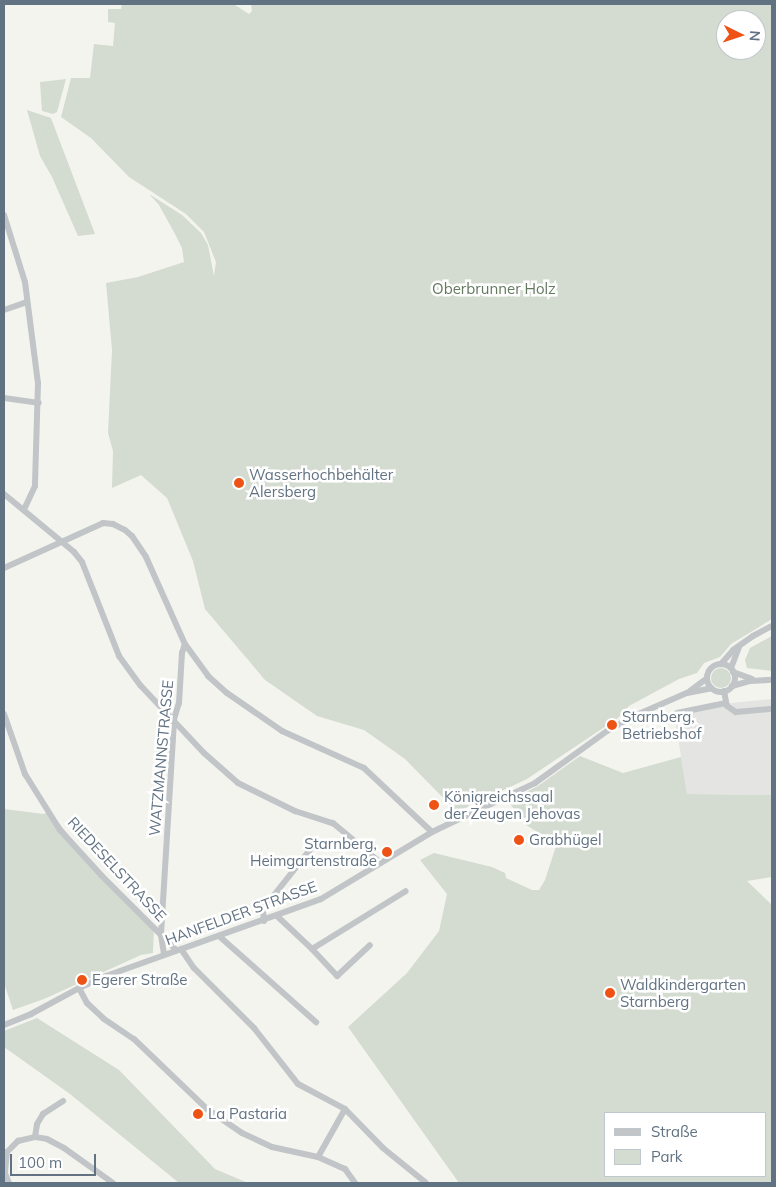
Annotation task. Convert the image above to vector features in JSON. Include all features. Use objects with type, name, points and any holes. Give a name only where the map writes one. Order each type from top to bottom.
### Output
[{"type":"street","points":[[4,215],[5,224],[22,271],[35,352],[39,404],[35,486],[24,510]]},
{"type":"street","points":[[4,310],[27,302]]},
{"type":"street","points":[[4,398],[39,404]]},
{"type":"street","points":[[4,494],[74,552],[82,562],[119,656],[141,686],[204,753],[238,783],[295,811],[333,822],[382,863]]},
{"type":"street","points":[[4,568],[103,523],[113,524],[125,530],[132,536],[146,557],[185,644],[208,676],[228,693],[282,731],[364,768],[432,832]]},
{"type":"street","points":[[772,626],[753,636],[721,664],[711,668],[707,678],[712,688],[724,691],[732,686],[756,680],[772,680]]},
{"type":"street","name":"WATZMANNSTRASSE","points":[[164,954],[161,934],[174,719],[179,703],[182,653],[185,644]]},
{"type":"street","points":[[732,686],[734,679],[732,670],[740,646]]},
{"type":"street","points":[[721,664],[756,680]]},
{"type":"street","name":"HANFELDER STRASSE","points":[[687,693],[707,678]]},
{"type":"street","name":"HANFELDER STRASSE","points":[[4,1025],[32,1014],[79,988],[164,954],[264,921],[334,892],[432,832],[535,783],[608,731],[663,702],[687,693],[712,688]]},
{"type":"street","points":[[724,691],[726,703],[730,709],[736,712],[772,709]]},
{"type":"street","points":[[677,713],[726,703]]},
{"type":"street","name":"RIEDESELSTRASSE","points":[[4,714],[25,774],[60,830],[102,876],[179,949],[194,968],[254,1028],[298,1084],[345,1109]]},
{"type":"street","points":[[264,921],[263,909],[313,846]]},
{"type":"street","points":[[312,949],[406,891]]},
{"type":"street","points":[[277,916],[337,976],[370,945]]},
{"type":"street","points":[[219,936],[316,1022]]},
{"type":"street","points":[[79,988],[87,1003],[104,1019],[134,1039],[207,1109],[242,1133],[272,1147],[318,1157],[345,1169],[354,1183]]},
{"type":"street","points":[[35,1137],[37,1124],[43,1114],[63,1101]]},
{"type":"street","points":[[318,1157],[345,1109],[389,1154],[426,1183]]},
{"type":"street","points":[[9,1183],[5,1173],[7,1152],[18,1141],[35,1137],[47,1139],[64,1148],[113,1183]]},
{"type":"shaded area","points":[[772,699],[772,795],[687,794],[674,713],[717,702],[731,703]]},
{"type":"green space","name":"Oberbrunner Holz","points":[[122,4],[235,5],[249,14],[252,11],[251,4],[772,4],[772,619],[731,644],[720,657],[704,663],[697,673],[679,679],[629,706],[618,718],[527,779],[457,812],[405,759],[364,730],[317,716],[265,680],[205,609],[193,561],[167,498],[141,475],[112,488],[113,451],[108,433],[112,350],[106,283],[138,277],[184,262],[182,248],[175,234],[159,205],[149,194],[182,215],[201,233],[208,245],[214,276],[216,262],[204,232],[186,214],[129,177],[91,138],[61,117],[71,78],[90,78],[94,44],[113,46],[115,23],[108,22],[108,9],[121,9]]},
{"type":"green space","points":[[66,79],[57,112],[53,114],[42,111],[40,82]]},
{"type":"green space","points":[[27,110],[51,118],[95,234],[78,236],[52,177],[40,156]]},
{"type":"green space","points":[[772,636],[772,671],[747,668],[745,660],[750,648]]},
{"type":"green space","points":[[721,668],[728,671],[731,678],[728,685],[721,688],[714,685],[711,678],[714,671]]},
{"type":"green space","points":[[580,756],[623,773],[681,757],[687,794],[772,795],[772,877],[747,881],[772,905],[772,1183],[459,1183],[348,1027],[407,973],[439,931],[447,894],[420,860],[434,853],[492,867],[505,873],[506,878],[532,890],[539,890],[545,880],[558,840],[539,833],[526,825],[508,801],[538,786]]},
{"type":"green space","points":[[4,809],[44,814],[49,811],[102,876],[154,927],[153,953],[141,955],[44,999],[13,1010],[4,983]]},
{"type":"green space","points":[[37,1018],[119,1070],[215,1169],[248,1183],[179,1183],[70,1094],[4,1047],[4,1031]]},
{"type":"place","name":"Wasserhochbehälter Alersberg","points":[[239,483]]},
{"type":"place","name":"Starnberg, Betriebshof","points":[[612,725]]},
{"type":"place","name":"Königreichssaal der Zeugen Jehovas","points":[[434,805]]},
{"type":"place","name":"Grabhügel","points":[[519,840]]},
{"type":"place","name":"Starnberg, Heimgartenstraße","points":[[387,852]]},
{"type":"place","name":"Egerer Straße","points":[[82,980]]},
{"type":"place","name":"Waldkindergarten Starnberg","points":[[610,993]]},
{"type":"place","name":"La Pastaria","points":[[198,1114]]}]
